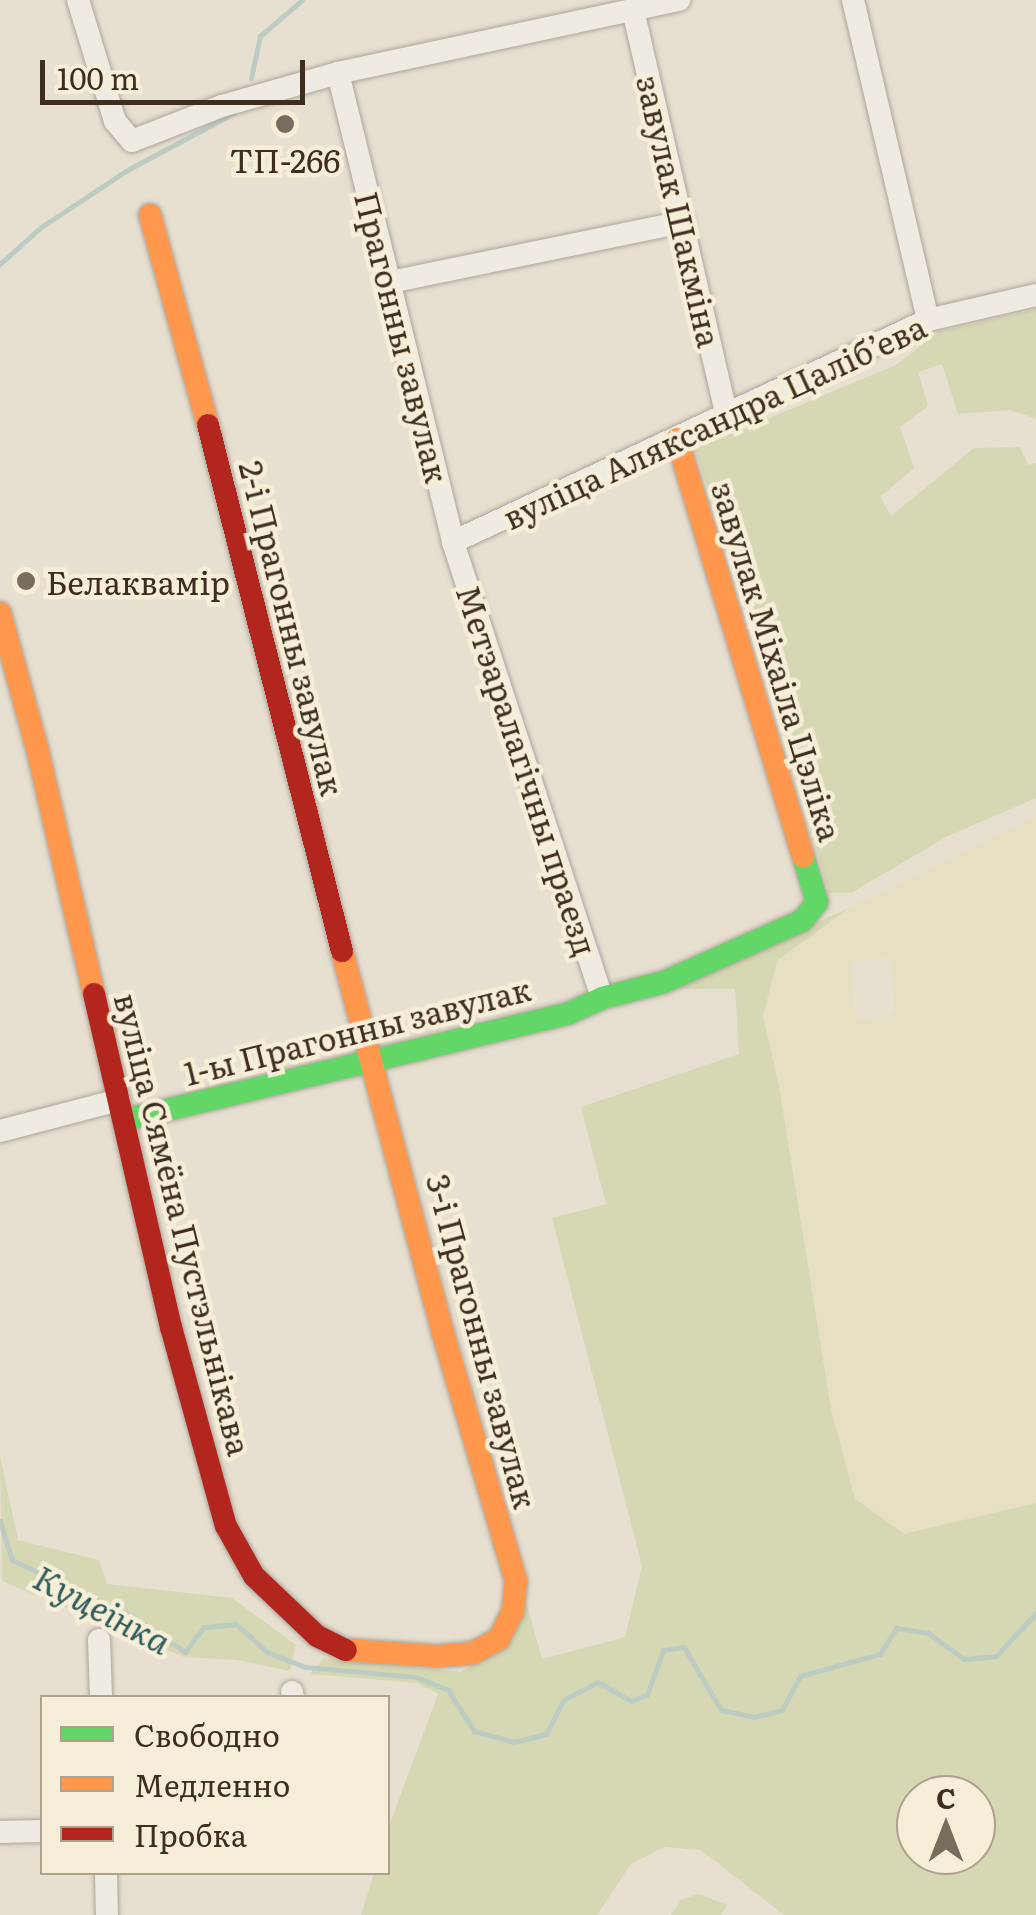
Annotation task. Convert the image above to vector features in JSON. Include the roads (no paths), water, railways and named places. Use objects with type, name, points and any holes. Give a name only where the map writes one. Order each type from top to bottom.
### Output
[{"type":"street","points":[[78,0],[115,121],[132,141],[222,106],[338,73],[680,0]]},
{"type":"street","points":[[853,0],[928,320]]},
{"type":"street","name":"завулак Шакміна","points":[[633,10],[726,412]]},
{"type":"street","name":"Прагонны завулак","points":[[338,73],[453,542]]},
{"type":"street","name":"2-і Прагонны завулак","points":[[150,215],[373,1058]]},
{"type":"street","points":[[390,282],[683,222]]},
{"type":"street","name":"вуліца Аляксандра Цалібʼева","points":[[453,542],[928,320],[1036,294]]},
{"type":"street","name":"завулак Міхаіла Цэліка","points":[[677,439],[817,902]]},
{"type":"street","name":"Метэаралагічны праезд","points":[[453,542],[602,998]]},
{"type":"street","name":"вуліца Сямёна Пустэльнікава","points":[[0,613],[38,752],[171,1326],[226,1526],[254,1576],[317,1636],[341,1650],[436,1656],[473,1653],[499,1639]]},
{"type":"street","name":"1-ы Прагонны завулак","points":[[0,1131],[373,1058],[569,1013],[602,998],[664,982],[740,950],[803,920],[817,902]]},
{"type":"street","name":"3-і Прагонны завулак","points":[[373,1058],[443,1333],[516,1581],[513,1611],[499,1639]]},
{"type":"street","points":[[99,1640],[101,1695]]},
{"type":"street","points":[[0,1832],[40,1831]]},
{"type":"street","points":[[106,1875],[107,1915]]},
{"type":"waterway","points":[[251,78],[260,36],[302,0]]},
{"type":"waterway","points":[[0,264],[41,227],[129,169],[234,113]]},
{"type":"waterway","name":"Куцеінка","points":[[0,1521],[12,1560],[134,1617],[185,1652],[204,1627],[236,1624],[267,1652],[305,1667],[416,1677],[448,1690],[474,1731],[514,1742],[546,1734],[563,1700],[598,1682],[631,1701],[647,1695],[663,1650],[684,1647],[721,1710],[754,1717],[782,1710],[800,1676],[880,1654],[896,1628],[928,1633],[964,1659],[996,1656],[1036,1613]]},
{"type":"place","name":"ТП-266","points":[[285,124]]},
{"type":"place","name":"Белаквамір","points":[[26,581]]}]
